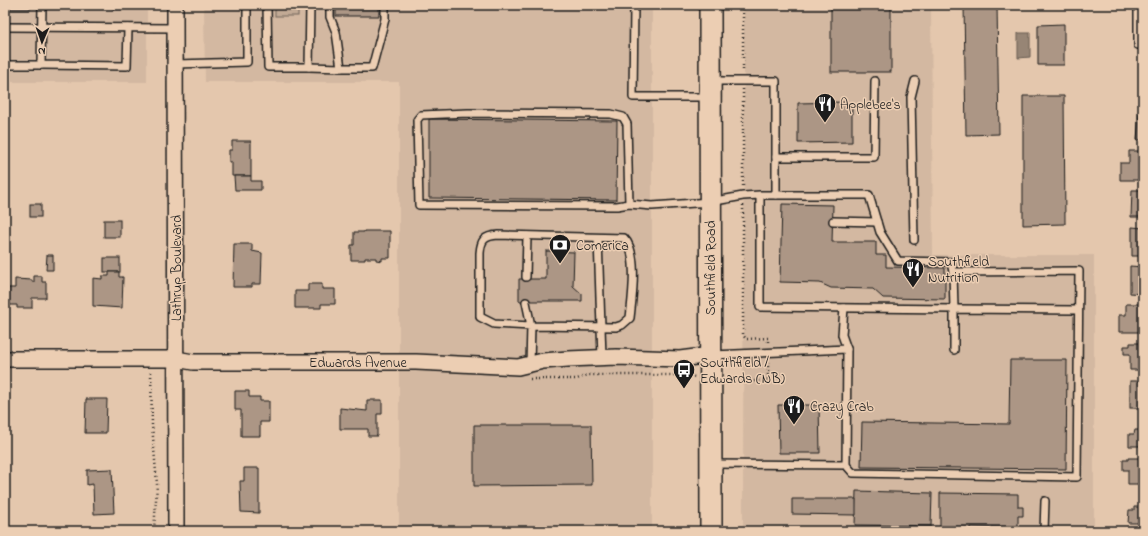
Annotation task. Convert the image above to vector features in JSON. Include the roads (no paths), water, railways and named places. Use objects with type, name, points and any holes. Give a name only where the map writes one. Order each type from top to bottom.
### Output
[{"type":"main road","name":"Southfield Road","points":[[710,5],[711,531]]},
{"type":"street","name":"Lathrup Boulevard","points":[[175,5],[176,531]]},
{"type":"street","name":"Edwards Avenue","points":[[5,359],[176,359],[193,362],[416,362],[492,367],[518,367],[549,361],[602,358],[680,359],[711,355]]},
{"type":"lane","points":[[41,65],[42,5]]},
{"type":"lane","points":[[176,64],[247,62],[248,5]]},
{"type":"lane","points":[[268,5],[268,67],[341,68],[372,68],[385,19],[385,5]]},
{"type":"lane","points":[[309,67],[310,5]]},
{"type":"lane","points":[[330,5],[330,17],[336,32],[341,68]]},
{"type":"lane","points":[[634,5],[633,97],[776,81],[776,195]]},
{"type":"lane","points":[[1138,5],[1138,45],[1143,45]]},
{"type":"lane","points":[[5,27],[175,28]]},
{"type":"lane","points":[[5,65],[127,66],[128,28]]},
{"type":"lane","points":[[776,157],[874,157],[875,81]]},
{"type":"lane","points":[[914,240],[911,97],[915,81]]},
{"type":"lane","points":[[629,204],[627,124],[623,117],[611,114],[468,113],[421,115],[417,120],[419,205],[617,206],[629,204],[652,206],[710,202],[743,196],[760,195],[869,195],[880,232],[898,261],[951,262],[953,272],[954,350]]},
{"type":"lane","points":[[760,195],[760,307],[1078,310]]},
{"type":"lane","points":[[833,221],[877,222]]},
{"type":"lane","points":[[490,235],[598,238],[624,238],[629,243],[632,260],[632,295],[630,318],[622,325],[531,326],[494,324],[480,316],[481,243],[484,238],[490,235]]},
{"type":"lane","points":[[526,276],[527,236]]},
{"type":"lane","points":[[598,238],[602,358]]},
{"type":"lane","points":[[844,308],[842,334],[847,349],[846,465],[853,473],[1077,477],[1079,271],[953,272]]},
{"type":"lane","points":[[526,302],[531,326],[530,364]]},
{"type":"lane","points":[[711,355],[847,349]]},
{"type":"lane","points":[[711,464],[846,465]]},
{"type":"lane","points":[[1044,531],[1045,501]]},
{"type":"place","name":"Applebee's","points":[[825,124]]},
{"type":"place","name":"Comerica","points":[[560,264]]},
{"type":"place","name":"Southfield Nutrition","points":[[913,288]]},
{"type":"place","name":"Southfield / Edwards (NB)","points":[[684,390]]},
{"type":"place","name":"Crazy Crab","points":[[794,426]]}]
